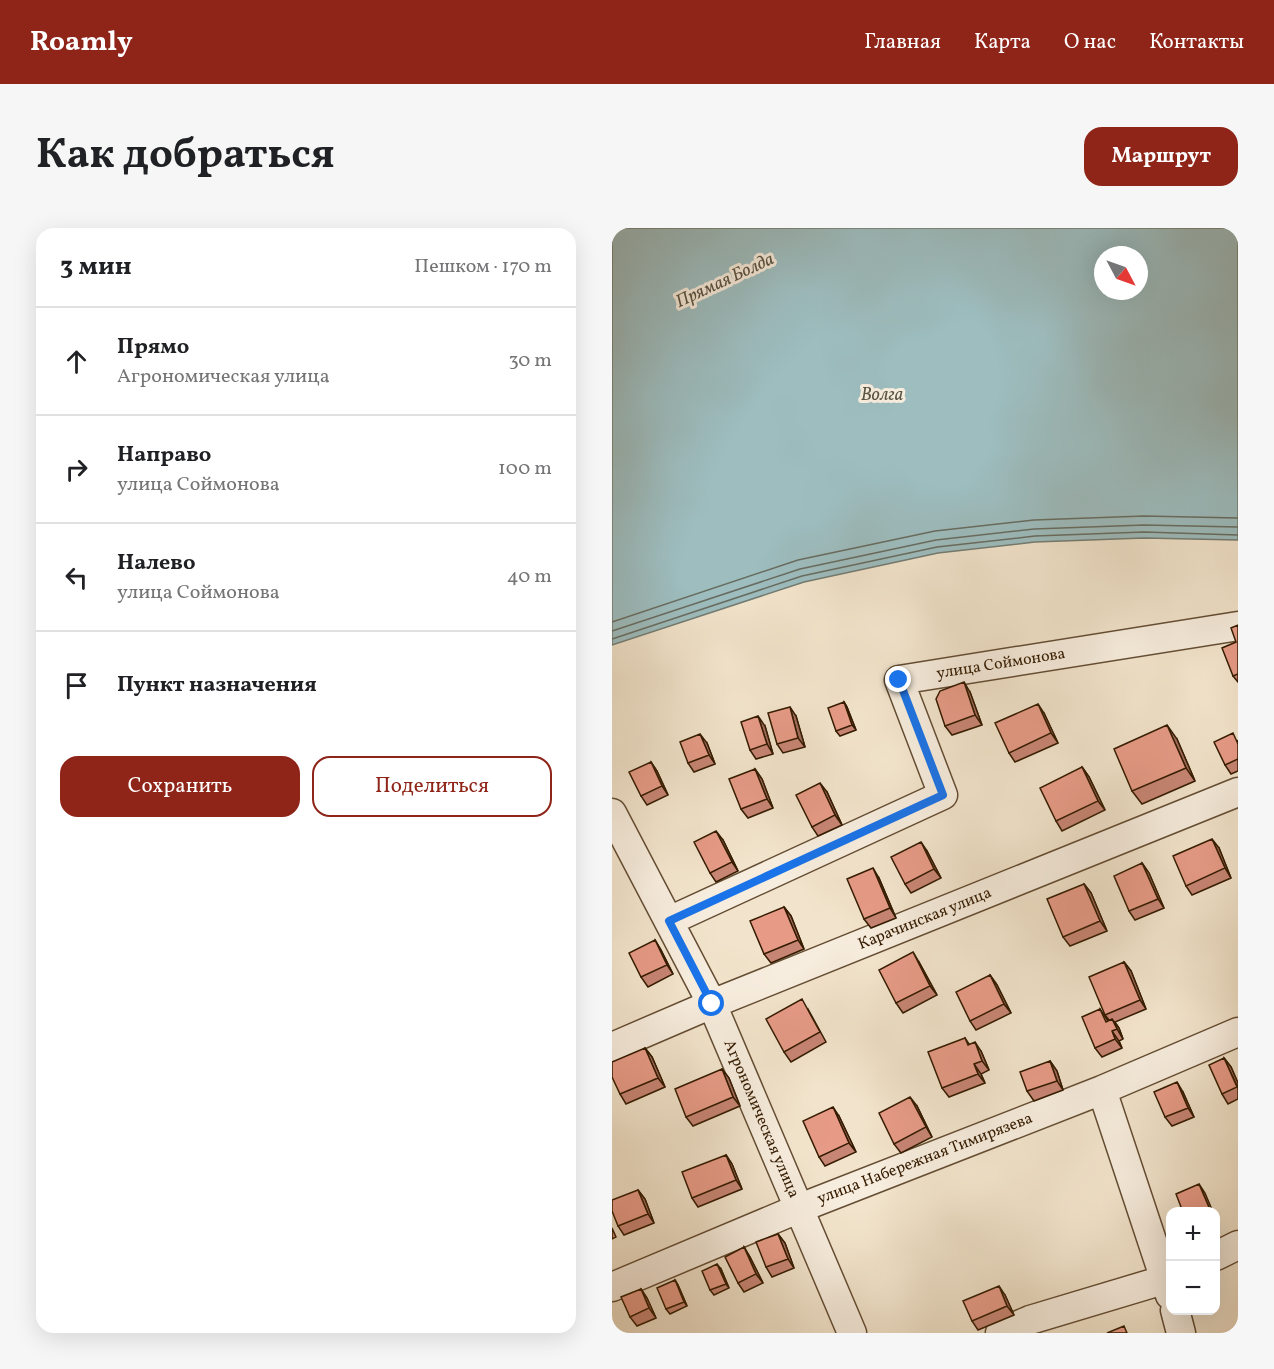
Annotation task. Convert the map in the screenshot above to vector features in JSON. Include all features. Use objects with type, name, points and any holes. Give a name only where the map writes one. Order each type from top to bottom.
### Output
[{"type":"street","name":"улица Соймонова","points":[[669,921],[943,795],[899,680],[1238,627]]},
{"type":"street","name":"Карачинская улица","points":[[612,1047],[712,1004],[1238,792]]},
{"type":"street","name":"Агрономическая улица","points":[[612,813],[712,1004],[852,1333]]},
{"type":"street","name":"улица Набережная Тимирязева","points":[[612,1287],[800,1208],[1102,1090],[1238,1032]]},
{"type":"street","points":[[1102,1090],[1166,1276]]},
{"type":"street","points":[[1220,1254],[1238,1245]]},
{"type":"street","points":[[1000,1333],[1030,1320],[1166,1286]]},
{"type":"street","points":[[1176,1315],[1181,1333]]},
{"type":"water","name":"Волга","points":[[612,228],[1238,228],[1238,540],[1144,538],[1035,542],[938,553],[804,582],[612,645]]},
{"type":"building","points":[[1238,625],[1238,674],[1233,676],[1222,648],[1236,642],[1231,628]]},
{"type":"building","points":[[964,682],[975,715],[945,726],[936,699],[940,691]]},
{"type":"building","points":[[844,702],[852,725],[836,731],[828,708]]},
{"type":"building","points":[[1038,704],[1051,733],[1009,753],[995,723]]},
{"type":"building","points":[[790,707],[798,738],[777,744],[768,713]]},
{"type":"building","points":[[758,716],[767,744],[750,750],[741,722]]},
{"type":"building","points":[[1167,725],[1186,768],[1132,791],[1114,749]]},
{"type":"building","points":[[1233,733],[1238,744],[1238,759],[1225,765],[1214,742]]},
{"type":"building","points":[[700,734],[709,755],[688,763],[680,742]]},
{"type":"building","points":[[651,762],[662,786],[641,796],[629,772]]},
{"type":"building","points":[[1082,767],[1098,801],[1056,821],[1040,788]]},
{"type":"building","points":[[755,769],[767,799],[741,809],[729,779]]},
{"type":"building","points":[[820,783],[835,815],[812,827],[796,795]]},
{"type":"building","points":[[716,831],[732,862],[710,873],[694,842]]},
{"type":"building","points":[[1212,839],[1225,868],[1186,886],[1173,856]]},
{"type":"building","points":[[921,842],[934,869],[905,884],[891,857]]},
{"type":"building","points":[[1142,863],[1158,899],[1129,911],[1114,876]]},
{"type":"building","points":[[873,868],[890,908],[864,919],[847,879]]},
{"type":"building","points":[[1084,884],[1100,921],[1063,937],[1047,899]]},
{"type":"building","points":[[784,907],[798,940],[764,954],[750,921]]},
{"type":"building","points":[[655,940],[667,965],[641,977],[629,953]]},
{"type":"building","points":[[913,952],[930,986],[896,1003],[879,970]]},
{"type":"building","points":[[1124,962],[1140,1000],[1105,1015],[1089,977]]},
{"type":"building","points":[[990,975],[1004,1004],[970,1021],[956,992]]},
{"type":"building","points":[[802,999],[820,1032],[784,1052],[766,1019]]},
{"type":"building","points":[[1100,1009],[1106,1022],[1112,1019],[1117,1029],[1112,1031],[1115,1039],[1095,1048],[1082,1017]]},
{"type":"building","points":[[965,1038],[968,1045],[975,1042],[982,1061],[974,1064],[978,1074],[942,1088],[928,1052]]},
{"type":"building","points":[[645,1048],[658,1078],[620,1094],[612,1077],[612,1062]]},
{"type":"building","points":[[1224,1058],[1237,1087],[1222,1094],[1209,1065]]},
{"type":"building","points":[[1050,1061],[1057,1081],[1027,1091],[1020,1072]]},
{"type":"building","points":[[722,1069],[733,1097],[686,1117],[675,1089]]},
{"type":"building","points":[[1177,1082],[1188,1108],[1165,1117],[1154,1092]]},
{"type":"building","points":[[910,1097],[926,1127],[894,1144],[879,1113]]},
{"type":"building","points":[[833,1107],[849,1143],[819,1157],[803,1121]]},
{"type":"building","points":[[726,1155],[736,1180],[692,1198],[682,1172]]},
{"type":"building","points":[[1199,1184],[1209,1207],[1181,1207],[1176,1194]]},
{"type":"building","points":[[638,1190],[648,1214],[618,1226],[612,1211],[612,1200]]},
{"type":"building","points":[[778,1234],[788,1259],[766,1267],[756,1242]]},
{"type":"building","points":[[744,1247],[756,1274],[738,1283],[725,1257]]},
{"type":"building","points":[[717,1264],[726,1284],[710,1290],[702,1271]]},
{"type":"building","points":[[675,1280],[684,1302],[666,1309],[657,1288]]},
{"type":"building","points":[[999,1286],[1007,1306],[972,1321],[963,1301]]},
{"type":"building","points":[[641,1289],[649,1308],[630,1317],[621,1297]]},
{"type":"building","points":[[1124,1326],[1127,1333],[1107,1333]]},
{"type":"route","points":[[712,1004],[669,921],[943,795],[899,680]]},
{"type":"water label","name":"Прямая Болда","points":[[725,281]]}]
